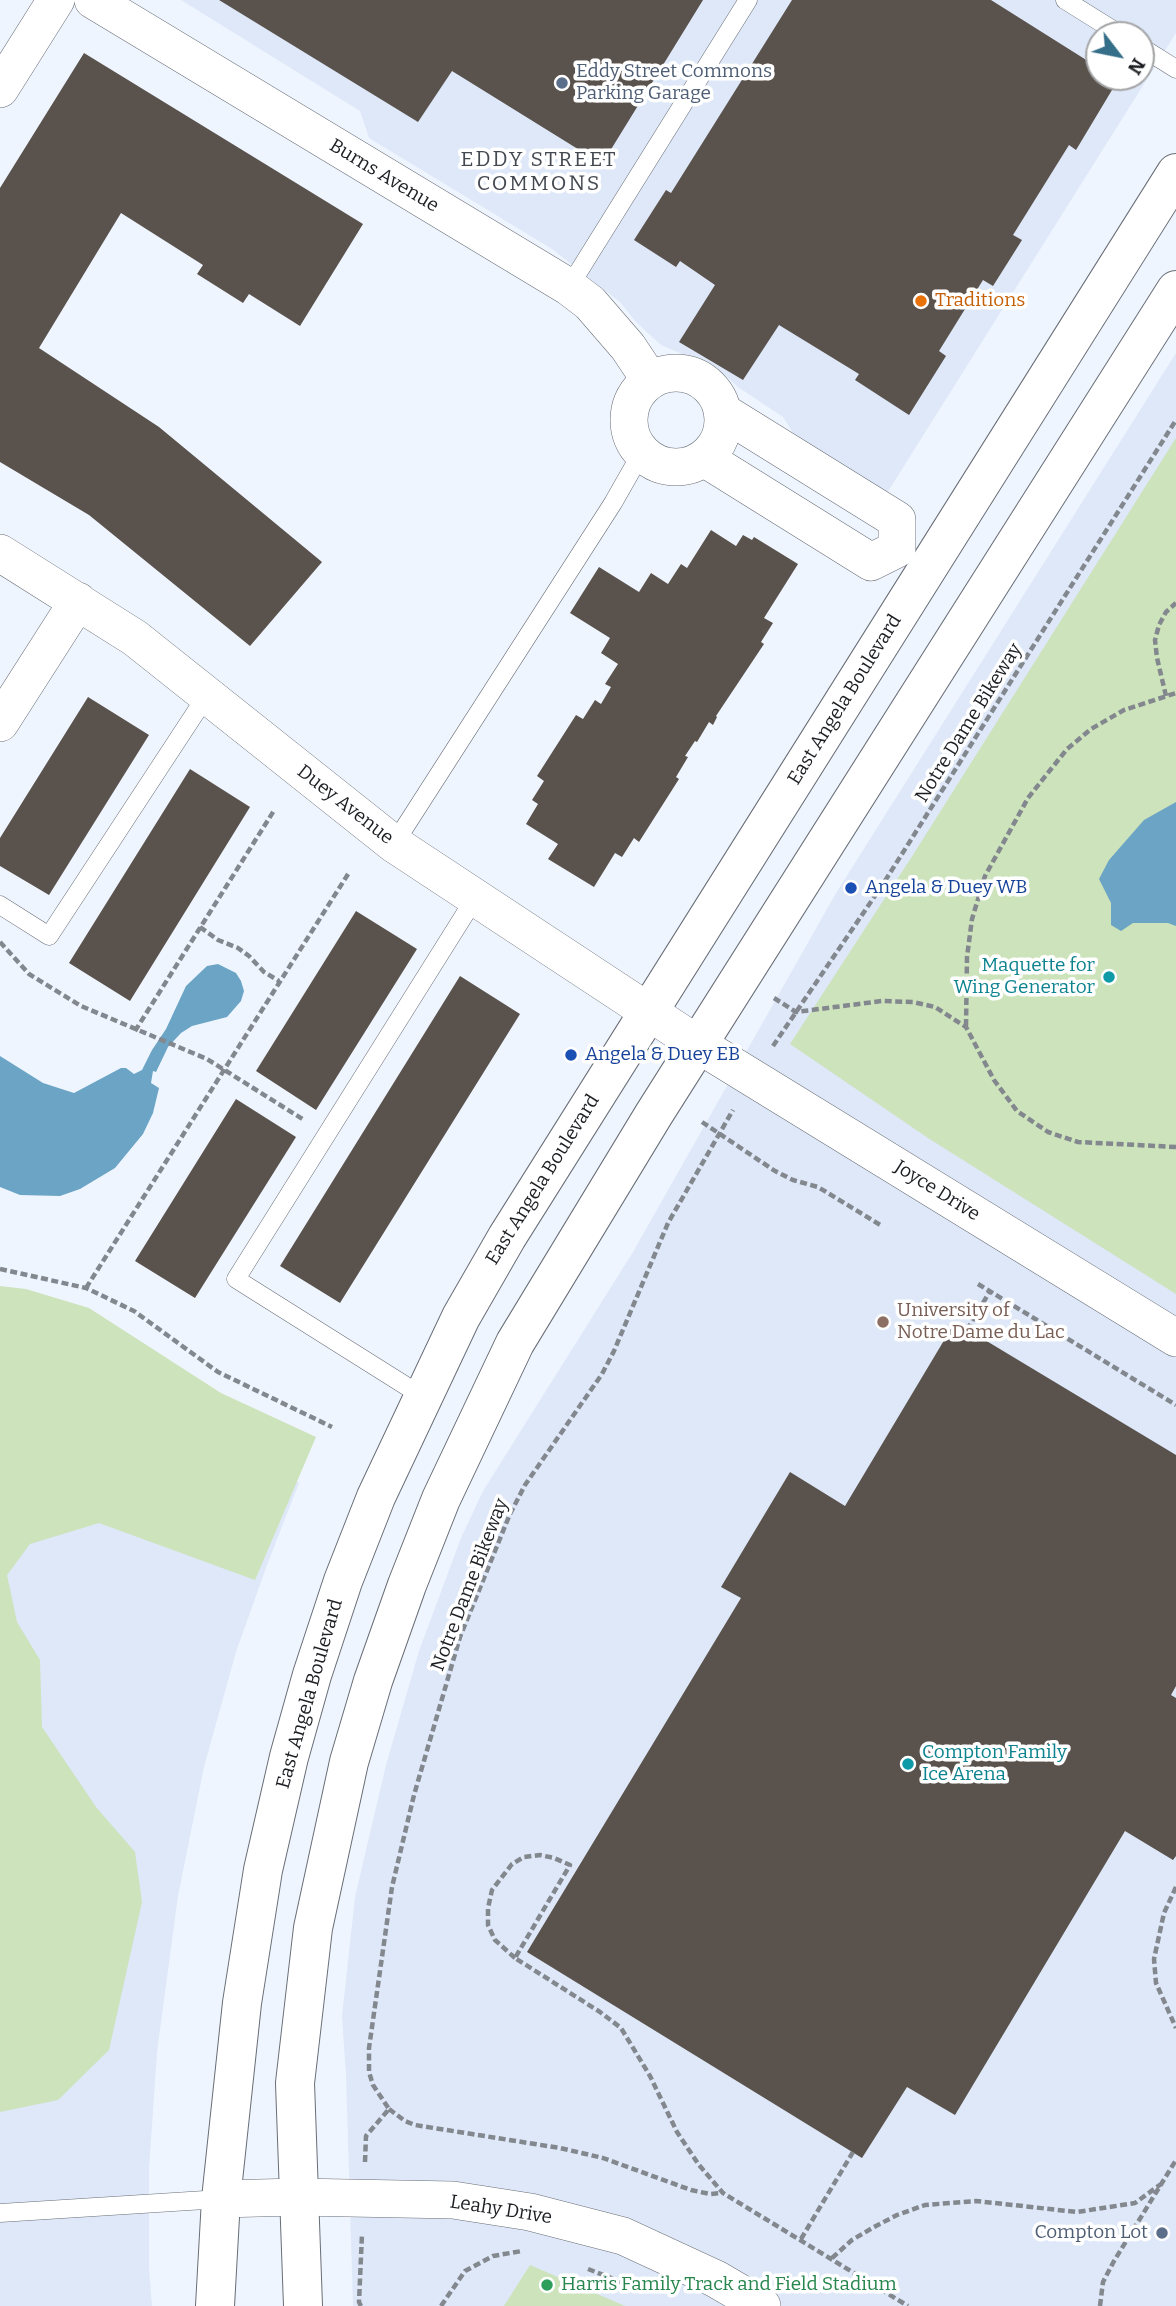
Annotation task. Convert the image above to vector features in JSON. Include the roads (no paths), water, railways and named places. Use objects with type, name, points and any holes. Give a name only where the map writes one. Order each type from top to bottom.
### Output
[{"type":"main road","name":"East Angela Boulevard","points":[[215,2306],[221,2199],[250,1937],[262,1870],[289,1757],[343,1581],[376,1497],[461,1317],[507,1237],[648,1012],[912,559],[1176,173]]},
{"type":"main road","points":[[303,2306],[295,2083],[313,1928],[349,1762],[373,1681],[441,1499],[515,1343],[654,1114],[1176,290]]},
{"type":"street","points":[[0,89],[56,0]]},
{"type":"street","name":"Burns Avenue","points":[[93,0],[569,287],[590,303],[628,346],[650,380]]},
{"type":"street","points":[[676,372],[701,379],[712,388],[723,412],[720,438],[714,449],[704,458],[679,467],[665,466],[652,460],[634,441],[629,428],[629,414],[640,389],[663,374],[676,372]]},
{"type":"street","points":[[704,458],[871,562],[912,559],[897,520],[723,412]]},
{"type":"street","name":"Duey Avenue","points":[[0,553],[135,638],[394,844],[699,1045]]},
{"type":"street","points":[[0,723],[78,601]]},
{"type":"street","name":"Joyce Drive","points":[[699,1045],[1176,1338]]},
{"type":"street","name":"Leahy Drive","points":[[221,2199],[298,2197],[453,2200],[530,2212],[623,2236],[716,2279],[762,2306]]},
{"type":"lane","points":[[569,287],[748,0]]},
{"type":"lane","points":[[1065,0],[1099,21]]},
{"type":"lane","points":[[1155,56],[1176,69]]},
{"type":"lane","points":[[394,844],[613,503],[642,452]]},
{"type":"lane","points":[[0,905],[49,936],[207,695]]},
{"type":"lane","points":[[422,1396],[236,1279],[475,898]]},
{"type":"lane","points":[[0,2213],[221,2199]]},
{"type":"water","points":[[1176,802],[1176,926],[1168,923],[1133,923],[1121,931],[1111,925],[1111,903],[1099,879],[1109,860],[1144,820]]},
{"type":"water","points":[[218,964],[236,973],[241,981],[244,991],[241,1001],[227,1017],[192,1026],[168,1047],[156,1072],[153,1071],[151,1083],[159,1088],[153,1113],[143,1134],[115,1168],[80,1189],[60,1196],[20,1195],[0,1187],[0,1056],[43,1083],[74,1093],[121,1068],[134,1074],[142,1070],[166,1029],[186,986],[207,966]]},
{"type":"place","name":"Eddy Street Commons Parking Garage","points":[[562,83]]},
{"type":"place","name":"Traditions","points":[[921,301]]},
{"type":"place","name":"Angela & Duey WB","points":[[851,888]]},
{"type":"place","name":"Maquette for Wing Generator","points":[[1109,977]]},
{"type":"place","name":"Angela & Duey EB","points":[[571,1055]]},
{"type":"place","name":"University of Notre Dame du Lac","points":[[883,1322]]},
{"type":"place","name":"Compton Family Ice Arena","points":[[908,1764]]},
{"type":"place","name":"Compton Lot","points":[[1162,2233]]},
{"type":"place","name":"Harris Family Track and Field Stadium","points":[[547,2285]]},
{"type":"district","name":"EDDY STREET COMMONS","points":[[539,172]]}]
